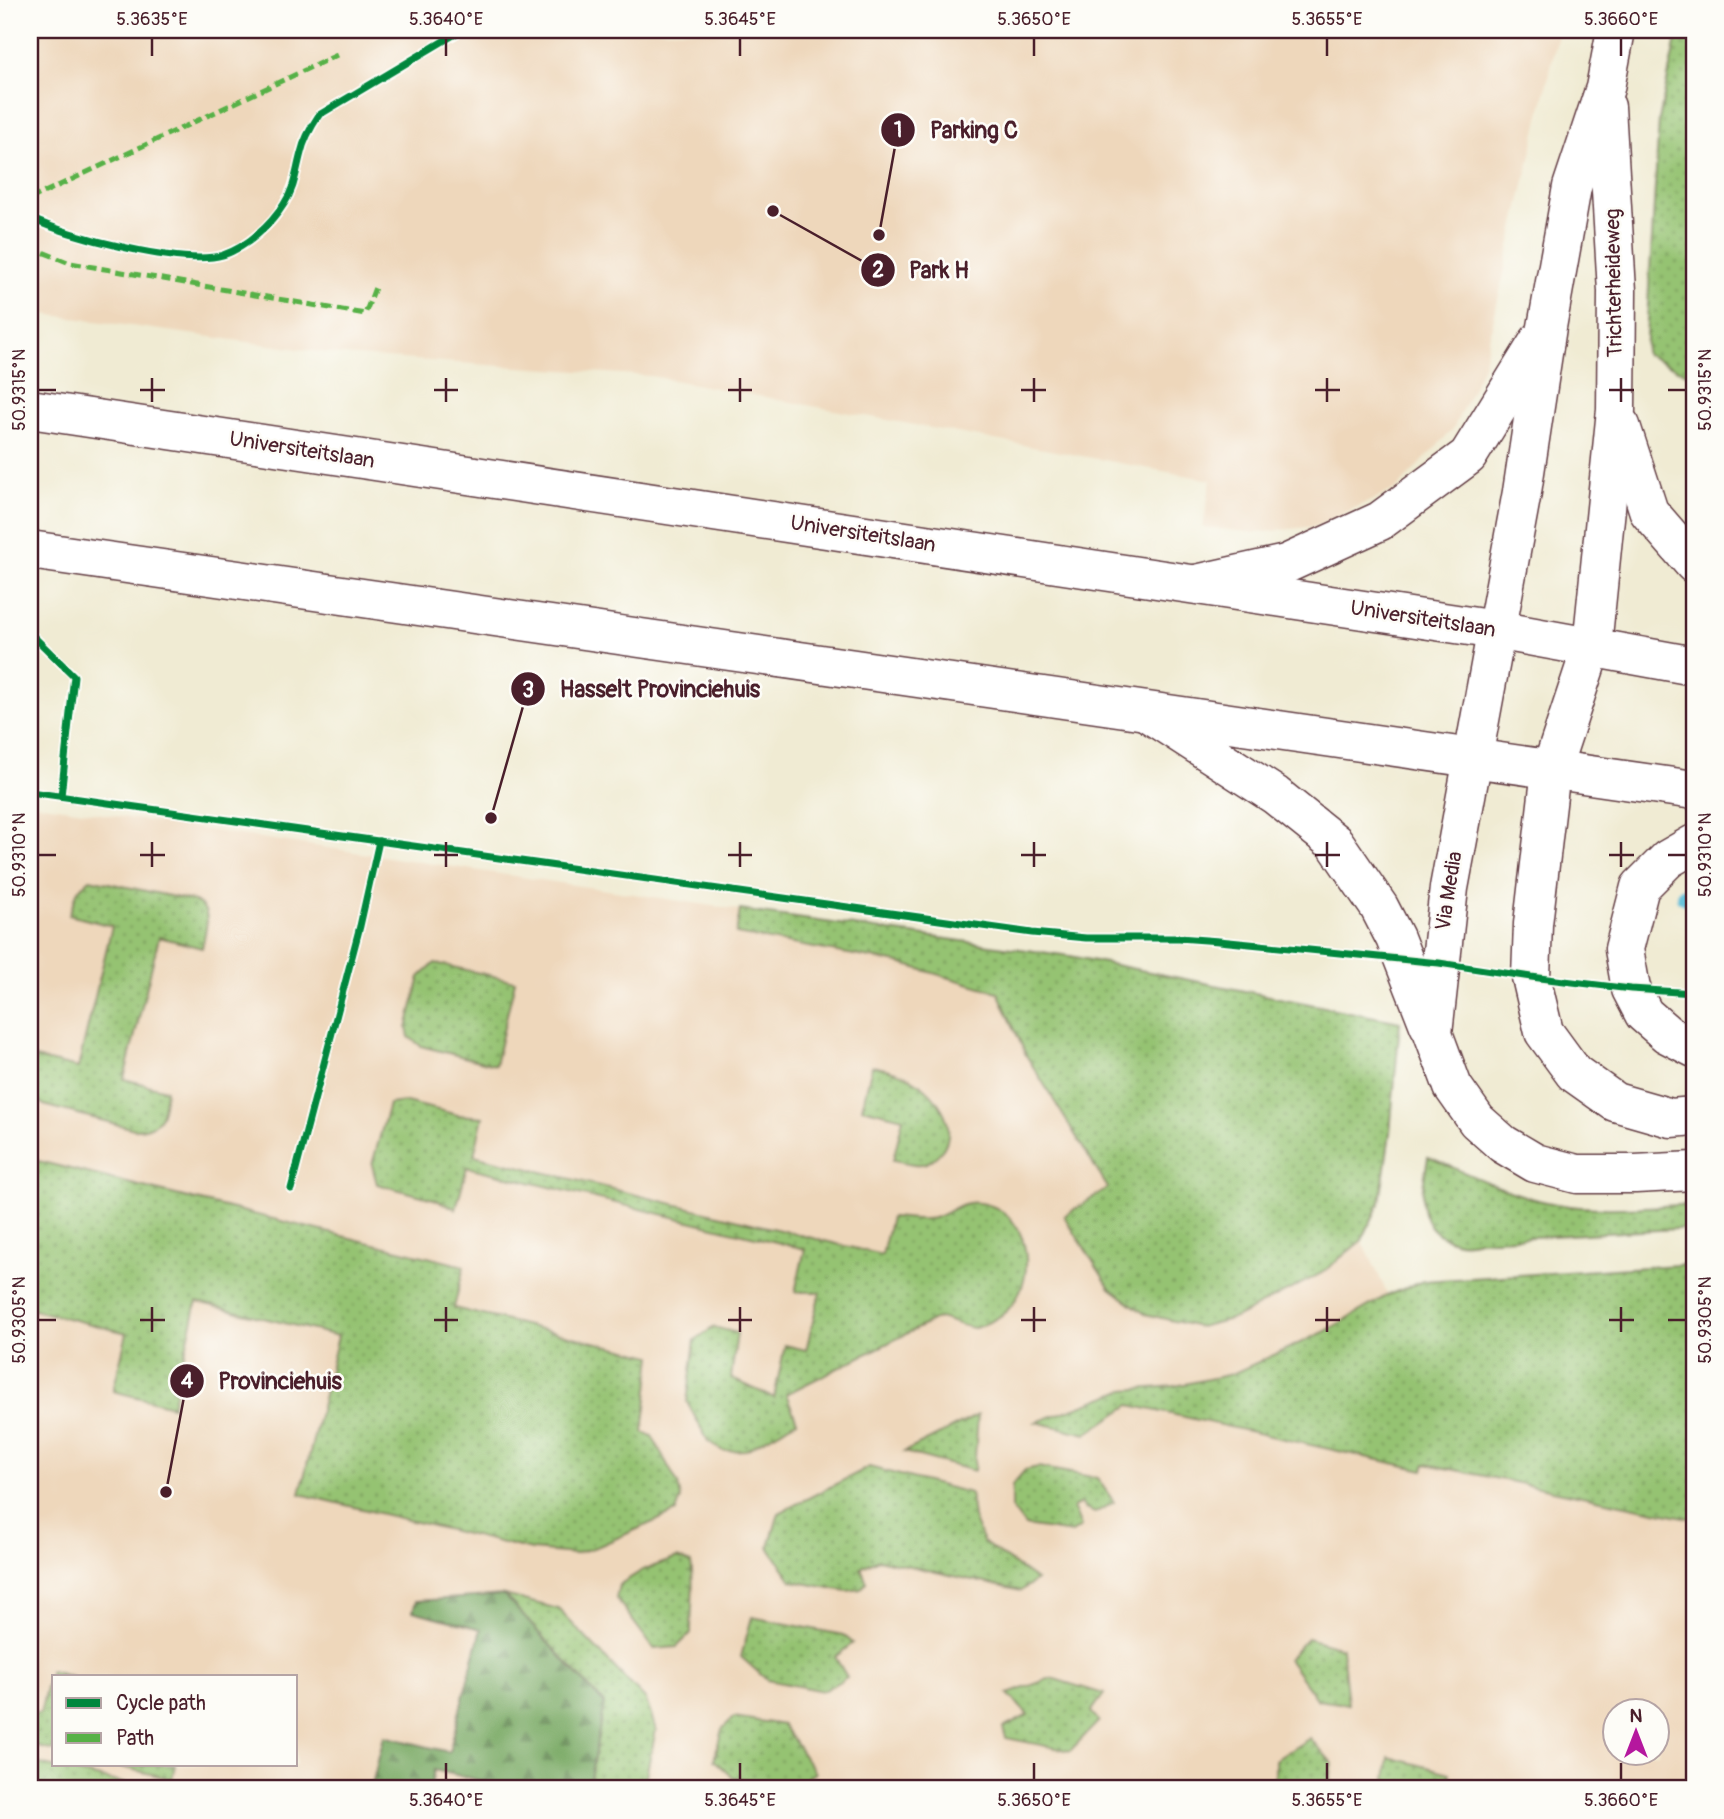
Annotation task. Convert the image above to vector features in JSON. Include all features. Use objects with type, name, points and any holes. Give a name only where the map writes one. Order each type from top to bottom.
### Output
[{"type":"main road","name":"Trichterheideweg","points":[[1496,630],[1573,187],[1605,88],[1616,30]]},
{"type":"main road","name":"Trichterheideweg","points":[[1592,646],[1616,410],[1616,291],[1605,88]]},
{"type":"main road","points":[[1196,584],[1286,564],[1380,521],[1391,513],[1468,456],[1547,327]]},
{"type":"main road","name":"Universiteitslaan","points":[[30,409],[1496,630],[1694,666]]},
{"type":"main road","points":[[1616,410],[1649,513],[1694,564]]},
{"type":"main road","points":[[30,550],[497,615],[1694,790]]},
{"type":"main road","name":"Via Media","points":[[1496,630],[1448,888],[1438,963],[1433,1033],[1453,1087],[1477,1122],[1503,1144],[1535,1163],[1577,1174],[1694,1171]]},
{"type":"main road","points":[[1592,646],[1551,770],[1533,924],[1531,977],[1544,1032],[1574,1073],[1615,1102],[1671,1118],[1694,1116]]},
{"type":"main road","points":[[1146,712],[1275,795],[1335,844],[1379,907],[1395,938],[1433,1033]]},
{"type":"main road","points":[[1694,844],[1668,859],[1640,887],[1624,948],[1631,989],[1644,1014],[1667,1034],[1694,1048]]},
{"type":"shaded area","points":[[30,30],[1559,30],[1483,366],[1453,429],[1396,489],[1316,526],[1256,533],[1203,527],[1211,480],[651,376],[343,355],[30,312]]},
{"type":"shaded area","points":[[30,803],[740,910],[1070,956],[1400,1022],[1390,1133],[1380,1202],[1362,1240],[1388,1295],[1423,1281],[1694,1264],[1694,1789],[30,1789]]},
{"type":"green space","points":[[1678,30],[1694,30],[1694,377],[1645,354],[1659,120]]},
{"type":"green space","points":[[90,879],[193,901],[204,909],[206,915],[202,948],[159,937],[124,1079],[166,1090],[162,1113],[156,1123],[143,1128],[134,1129],[44,1105],[31,1090],[35,1058],[78,1068],[112,926],[69,915],[78,890]]},
{"type":"green space","points":[[740,910],[1070,956],[1400,1022],[1390,1133],[1380,1202],[1362,1240],[1322,1273],[1235,1318],[1199,1327],[1145,1314],[1110,1288],[1064,1216],[1108,1188],[1026,1055],[998,992],[899,963],[736,934]]},
{"type":"green space","points":[[435,963],[515,981],[495,1065],[421,1046],[409,1037],[407,1028],[420,977]]},
{"type":"green space","points":[[872,1066],[914,1080],[937,1101],[946,1119],[947,1139],[943,1149],[931,1161],[918,1164],[893,1160],[903,1118],[862,1108]]},
{"type":"green space","points":[[406,1102],[458,1115],[483,1117],[474,1155],[882,1255],[891,1217],[929,1219],[961,1205],[979,1203],[999,1209],[1013,1222],[1022,1238],[1026,1257],[1025,1277],[1018,1296],[1006,1311],[989,1322],[974,1328],[938,1318],[786,1394],[797,1421],[746,1450],[723,1451],[708,1441],[687,1402],[695,1340],[714,1327],[737,1333],[731,1378],[774,1398],[785,1345],[806,1350],[820,1292],[795,1292],[805,1249],[467,1167],[456,1209],[437,1200],[377,1184],[372,1165],[389,1104]]},
{"type":"green space","points":[[1428,1157],[1533,1199],[1552,1203],[1601,1208],[1694,1204],[1694,1228],[1470,1242],[1452,1240],[1436,1232],[1423,1208],[1422,1196]]},
{"type":"green space","points":[[30,1159],[464,1266],[454,1308],[652,1356],[643,1432],[652,1436],[678,1484],[681,1498],[676,1512],[599,1546],[574,1554],[532,1550],[300,1494],[338,1336],[197,1302],[172,1406],[113,1391],[127,1333],[30,1309]]},
{"type":"green space","points":[[1694,1264],[1694,1519],[1426,1464],[1424,1470],[1130,1405],[1086,1434],[1036,1422],[1124,1390],[1175,1386],[1232,1374],[1324,1332],[1388,1295],[1423,1281]]},
{"type":"green space","points":[[978,1415],[974,1471],[904,1452]]},
{"type":"green space","points":[[869,1467],[970,1493],[973,1517],[983,1542],[1036,1580],[1021,1591],[878,1559],[861,1568],[867,1582],[861,1589],[847,1591],[792,1581],[769,1547],[779,1513]]},
{"type":"green space","points":[[1038,1467],[1097,1478],[1114,1502],[1095,1513],[1085,1509],[1081,1503],[1073,1507],[1081,1527],[1072,1533],[1025,1526],[1012,1509],[1012,1485],[1025,1470]]},
{"type":"green space","points":[[677,1558],[691,1563],[691,1633],[677,1647],[654,1649],[616,1598],[619,1585],[643,1570]]},
{"type":"green space","points":[[504,1595],[558,1609],[646,1700],[656,1730],[643,1789],[588,1789],[604,1703]]},
{"type":"green space","points":[[504,1595],[604,1704],[588,1789],[518,1789],[434,1770],[431,1785],[414,1783],[412,1789],[371,1789],[384,1736],[449,1752],[481,1629],[413,1611],[416,1601]]},
{"type":"green space","points":[[752,1617],[843,1635],[853,1643],[835,1657],[847,1677],[823,1691],[767,1680],[741,1657]]},
{"type":"green space","points":[[1307,1638],[1342,1648],[1348,1704],[1317,1700],[1288,1659]]},
{"type":"green space","points":[[50,1671],[65,1675],[52,1675],[52,1750],[30,1745],[30,1713],[40,1714]]},
{"type":"green space","points":[[1051,1678],[1104,1694],[1091,1712],[1099,1721],[1070,1751],[1006,1738],[1003,1728],[1028,1715],[1008,1694]]},
{"type":"green space","points":[[734,1717],[783,1725],[815,1773],[789,1789],[733,1777],[714,1760],[722,1729]]},
{"type":"green space","points":[[1310,1738],[1333,1764],[1328,1789],[1275,1789],[1275,1760]]},
{"type":"green space","points":[[1389,1757],[1450,1773],[1447,1789],[1385,1789]]},
{"type":"green space","points":[[30,1762],[149,1789],[30,1789]]},
{"type":"green space","points":[[117,1766],[175,1766],[172,1779]]},
{"type":"waterway","points":[[1685,896],[1694,897]]},
{"type":"marked path","points":[[30,199],[337,55]]},
{"type":"marked path","points":[[30,247],[70,263],[365,314],[376,285]]},
{"type":"cycle path","points":[[30,218],[70,233],[126,248],[182,257],[205,258],[223,255],[241,247],[258,234],[284,204],[293,186],[304,143],[319,115],[462,30]]},
{"type":"cycle path","points":[[30,633],[74,676],[61,796]]},
{"type":"cycle path","points":[[30,792],[1032,933],[1086,938],[1219,941],[1439,963],[1631,989],[1694,993]]},
{"type":"cycle path","points":[[291,1189],[360,926],[379,841]]},
{"type":"place","name":"Park H","points":[[773,211]]},
{"type":"place","name":"Parking C","points":[[879,235]]},
{"type":"place","name":"Hasselt Provinciehuis","points":[[491,818]]},
{"type":"place","name":"Provinciehuis","points":[[166,1492]]}]
